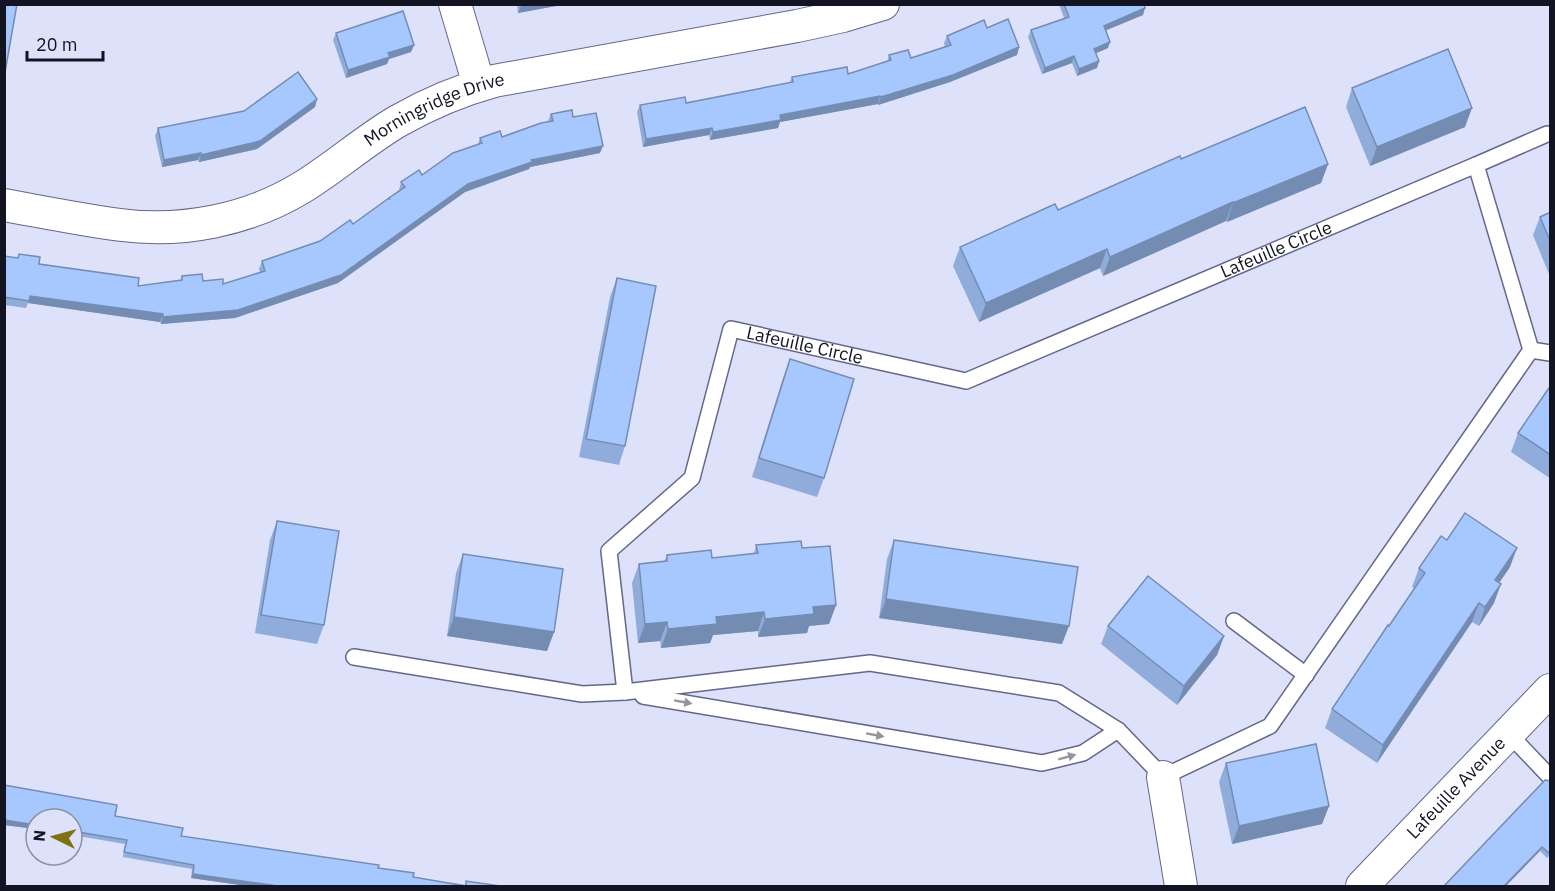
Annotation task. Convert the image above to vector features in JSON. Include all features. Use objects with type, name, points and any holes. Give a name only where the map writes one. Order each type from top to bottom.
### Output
[{"type":"street","points":[[455,4],[479,85]]},
{"type":"street","name":"Morningridge Drive","points":[[4,205],[122,225],[150,227],[196,225],[232,217],[267,205],[300,188],[397,122],[437,101],[479,85],[797,26],[883,4]]},
{"type":"street","name":"Lafeuille Avenue","points":[[1362,886],[1551,690]]},
{"type":"street","points":[[1163,777],[1181,886]]},
{"type":"lane","points":[[1531,350],[1476,165],[1547,134]]},
{"type":"lane","name":"Lafeuille Circle","points":[[625,692],[609,550],[693,478],[731,329],[966,381],[1476,165]]},
{"type":"lane","points":[[1531,350],[1551,353]]},
{"type":"lane","points":[[354,657],[582,694],[625,692],[870,663],[1059,693],[1118,730],[1163,777],[1270,726],[1531,350]]},
{"type":"lane","points":[[1234,621],[1306,675]]},
{"type":"lane","points":[[625,692],[1042,763],[1083,753],[1118,730]]},
{"type":"lane","points":[[1509,734],[1551,777]]},
{"type":"building","points":[[4,4],[17,4],[4,78]]},
{"type":"building","points":[[1064,4],[1144,4],[1145,8],[1104,26],[1110,42],[1094,49],[1099,61],[1079,69],[1074,56],[1045,68],[1031,30],[1069,17]]},
{"type":"building","points":[[403,11],[414,45],[388,53],[390,57],[348,70],[336,33]]},
{"type":"building","points":[[1008,19],[1019,47],[953,75],[881,97],[780,115],[781,120],[713,132],[712,128],[646,139],[640,105],[685,97],[686,103],[793,82],[792,77],[847,67],[848,74],[891,60],[889,55],[908,50],[911,58],[951,45],[947,36],[984,20],[987,28]]},
{"type":"building","points":[[1448,49],[1472,108],[1377,147],[1352,88]]},
{"type":"building","points":[[298,72],[317,99],[260,141],[201,155],[201,153],[164,160],[158,128],[244,111]]},
{"type":"building","points":[[1305,107],[1328,164],[1233,202],[1110,257],[1107,249],[986,303],[960,247],[1055,204],[1058,210],[1180,156],[1181,159]]},
{"type":"building","points":[[572,110],[573,117],[596,113],[603,146],[531,160],[532,162],[468,184],[341,275],[238,310],[163,317],[163,314],[30,296],[29,301],[4,297],[4,256],[18,258],[19,254],[40,257],[39,264],[139,278],[138,286],[182,280],[182,276],[202,274],[203,281],[223,279],[223,284],[265,271],[262,261],[320,241],[350,220],[353,224],[405,187],[401,182],[419,170],[422,175],[453,153],[482,143],[480,138],[500,131],[502,137],[553,121],[551,114]]},
{"type":"building","points":[[1551,212],[1551,243],[1540,217]]},
{"type":"building","points":[[617,278],[656,286],[625,446],[586,439]]},
{"type":"building","points":[[790,359],[854,379],[824,478],[759,458]]},
{"type":"building","points":[[1551,385],[1551,455],[1518,433]]},
{"type":"building","points":[[1465,513],[1517,548],[1495,580],[1501,584],[1485,607],[1479,603],[1383,745],[1332,709],[1425,573],[1419,568],[1441,536],[1447,540]]},
{"type":"building","points":[[277,521],[339,531],[324,625],[261,615]]},
{"type":"building","points":[[894,540],[1078,567],[1069,626],[886,599]]},
{"type":"building","points":[[801,541],[802,548],[830,546],[836,605],[813,607],[814,614],[765,619],[764,612],[716,617],[717,624],[668,629],[667,622],[645,624],[639,564],[667,561],[667,555],[711,550],[712,558],[758,553],[756,545]]},
{"type":"building","points":[[463,554],[563,569],[554,632],[454,617]]},
{"type":"building","points":[[1148,576],[1224,636],[1184,686],[1108,626]]},
{"type":"building","points":[[1316,744],[1329,806],[1239,826],[1226,763]]},
{"type":"building","points":[[1545,780],[1551,781],[1551,852],[1549,853],[1542,847],[1504,886],[1444,886]]},
{"type":"building","points":[[4,785],[117,805],[115,816],[183,828],[181,836],[379,865],[378,868],[414,873],[413,877],[466,886],[278,886],[193,874],[194,865],[124,852],[127,840],[84,833],[84,807],[24,807],[24,823],[4,820]]},
{"type":"building","points":[[466,881],[500,886],[466,886]]}]
